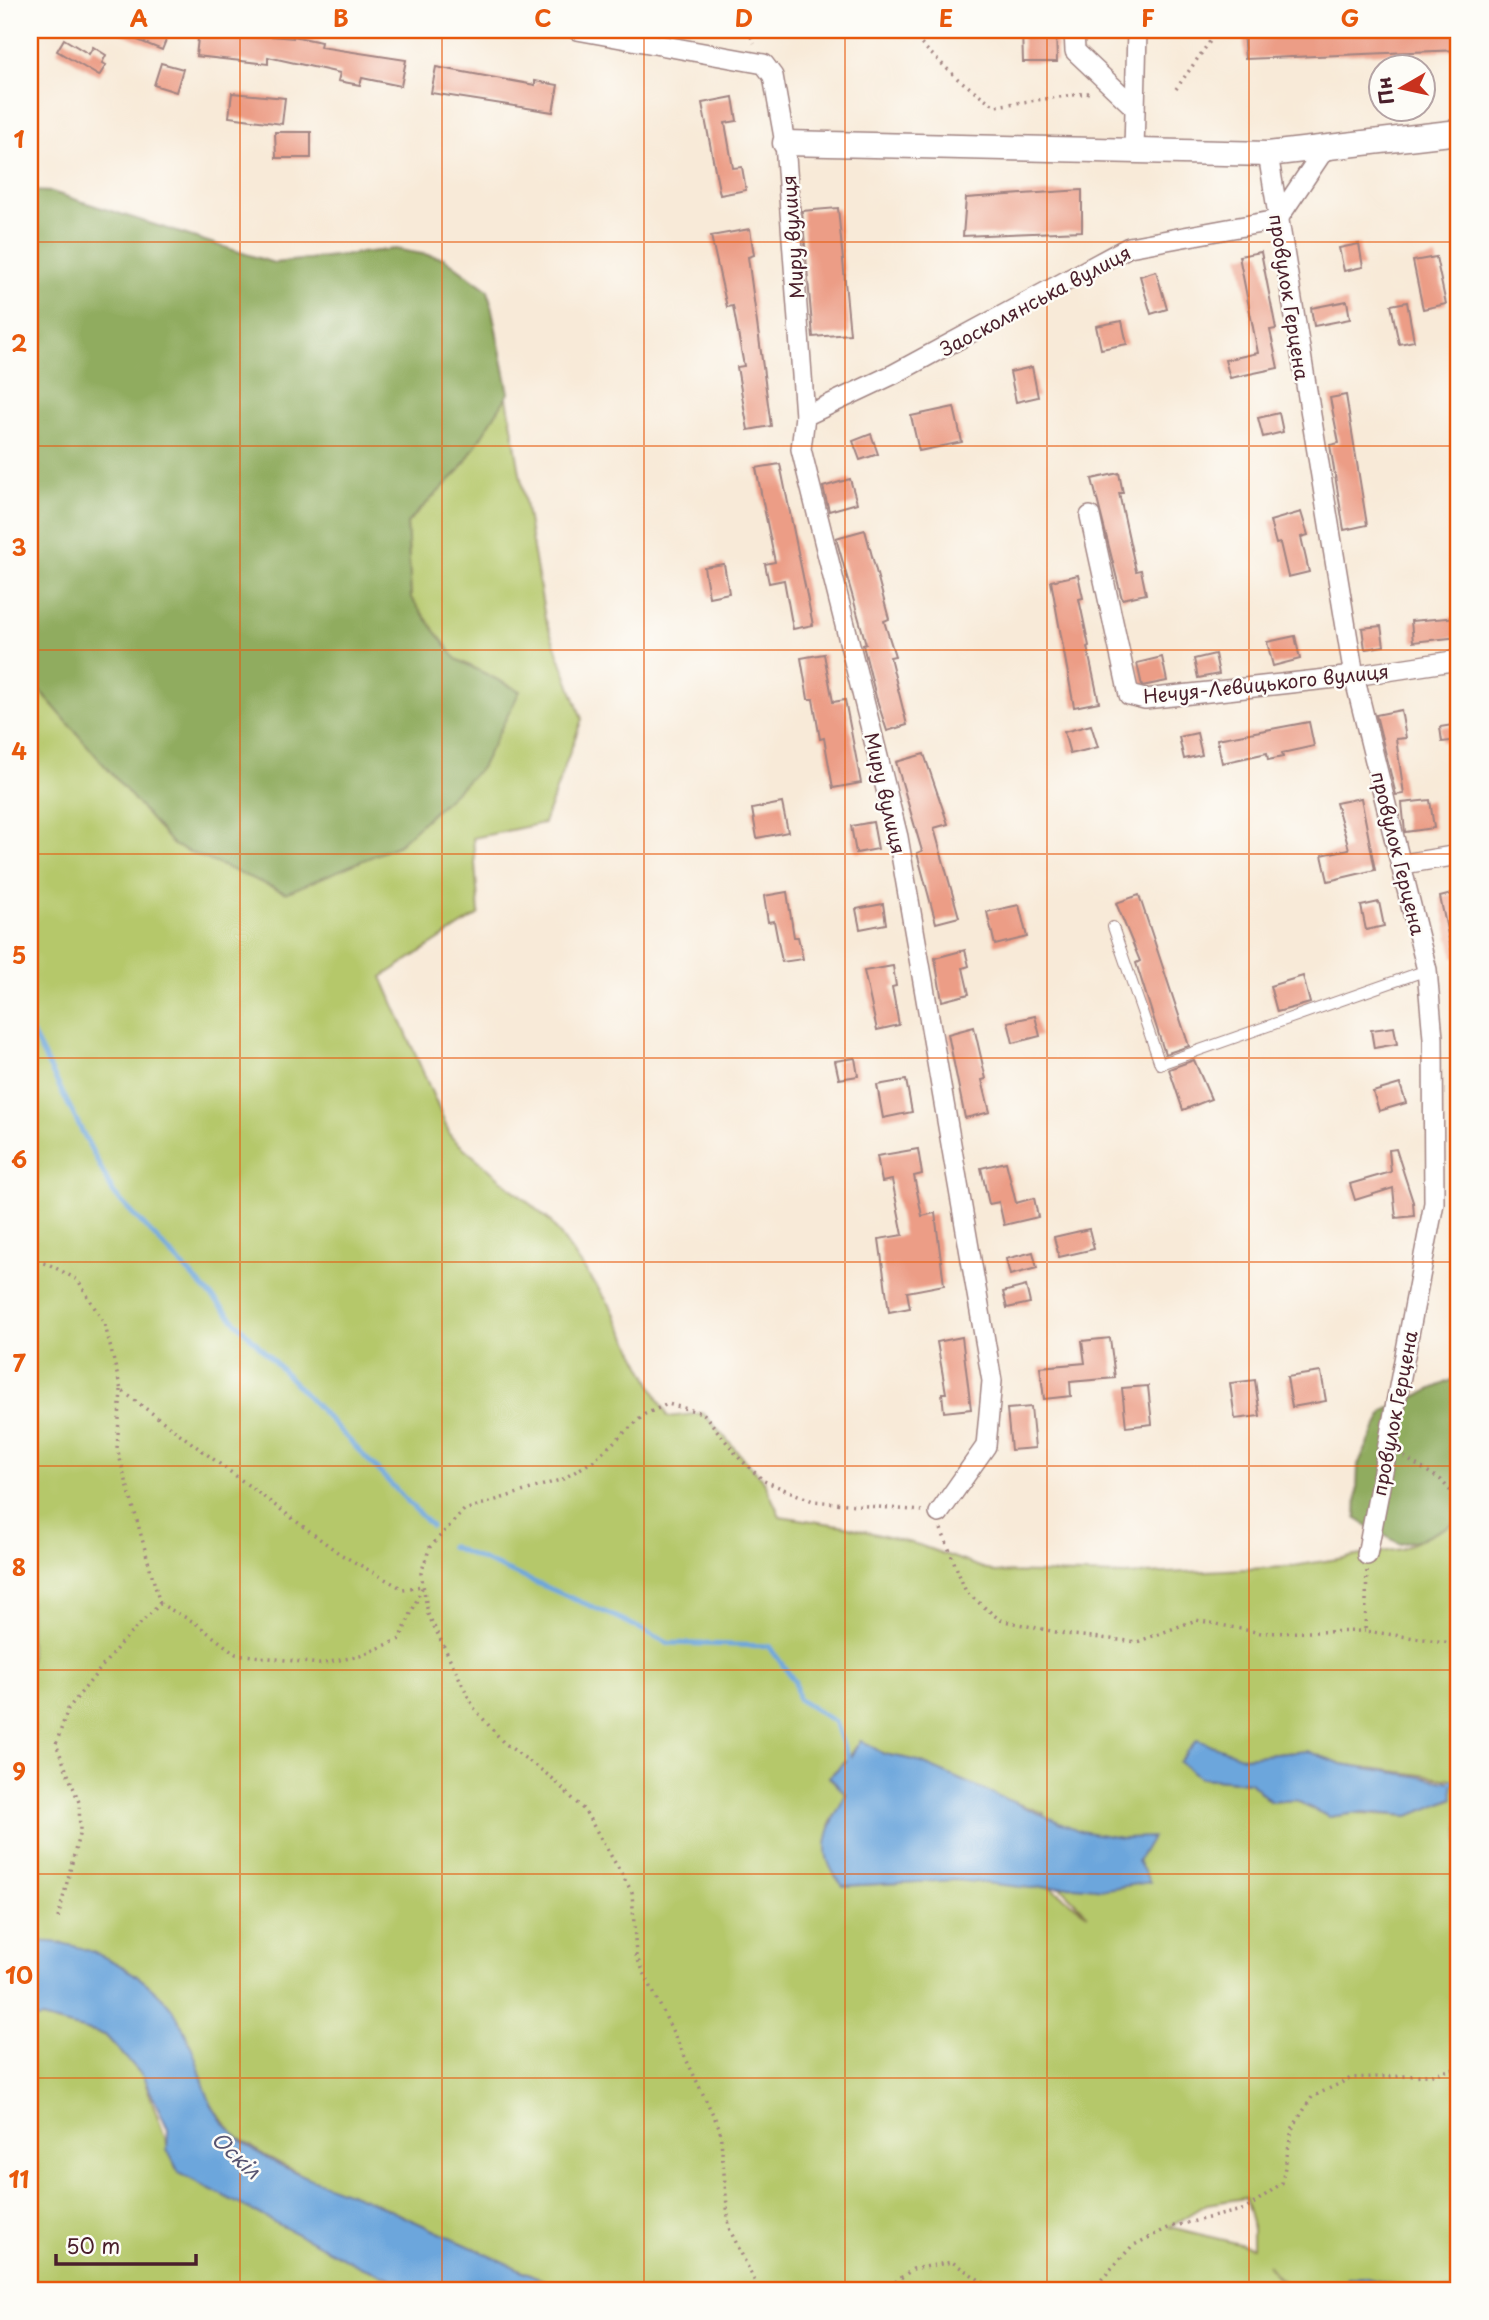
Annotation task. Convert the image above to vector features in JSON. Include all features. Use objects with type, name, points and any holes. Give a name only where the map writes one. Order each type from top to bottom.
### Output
[{"type":"street","name":"Миру вулиця","points":[[576,30],[764,64],[773,76],[785,143],[805,416],[801,449],[898,837],[992,1381],[986,1446],[939,1513]]},
{"type":"street","points":[[1074,30],[1075,51],[1135,108]]},
{"type":"street","points":[[1134,150],[1137,30]]},
{"type":"street","points":[[785,143],[1268,154],[1459,132]]},
{"type":"street","points":[[1277,220],[1326,147]]},
{"type":"street","name":"провулок Герцена","points":[[1268,154],[1354,676],[1403,864],[1427,970],[1433,1038],[1434,1203],[1367,1555]]},
{"type":"street","name":"Заосколянська вулиця","points":[[805,416],[894,374],[1129,247],[1277,220]]},
{"type":"street","name":"Нечуя-Левицького вулиця","points":[[1090,516],[1129,695],[1145,699],[1354,676],[1459,660]]},
{"type":"street","points":[[1403,864],[1459,855]]},
{"type":"lane","points":[[1113,927],[1160,1064],[1427,970]]},
{"type":"path","points":[[906,30],[958,79],[995,106],[1087,93],[1099,97]]},
{"type":"path","points":[[1176,89],[1218,30]]},
{"type":"path","points":[[30,1259],[50,1265],[78,1280],[105,1325],[121,1390],[117,1448],[160,1604],[194,1622],[236,1654],[319,1664],[360,1656],[400,1639],[423,1586]]},
{"type":"path","points":[[121,1390],[340,1554],[403,1589],[423,1586]]},
{"type":"path","points":[[764,2290],[757,2286],[729,2228],[720,2129],[636,1956],[632,1892],[585,1811],[552,1777],[502,1742],[474,1708],[428,1614],[421,1573],[430,1547],[464,1510],[563,1479],[593,1461],[645,1414],[668,1404],[703,1413],[740,1459],[764,1481],[813,1501],[939,1513],[942,1534],[966,1592],[1000,1620],[1065,1634],[1137,1643],[1196,1620],[1261,1633],[1364,1631],[1459,1644]]},
{"type":"path","points":[[1388,1446],[1441,1480],[1459,1501]]},
{"type":"path","points":[[1364,1631],[1367,1555]]},
{"type":"path","points":[[58,1917],[80,1831],[79,1802],[56,1744],[68,1709],[121,1643],[160,1604]]},
{"type":"path","points":[[1092,2290],[1132,2246],[1170,2227],[1246,2209],[1282,2183],[1292,2129],[1312,2097],[1351,2078],[1428,2075],[1459,2068]]},
{"type":"path","points":[[884,2290],[913,2269],[952,2262],[995,2290]]},
{"type":"green space","points":[[30,191],[52,192],[274,263],[395,249],[444,258],[488,290],[509,393],[460,470],[407,523],[411,598],[456,659],[520,691],[481,768],[397,846],[286,893],[173,845],[30,679]]},
{"type":"green space","points":[[505,386],[545,618],[582,719],[544,823],[473,838],[479,914],[382,977],[451,1137],[550,1221],[610,1305],[668,1417],[703,1413],[764,1481],[780,1516],[845,1526],[919,1545],[994,1572],[1125,1575],[1287,1567],[1401,1549],[1459,1521],[1459,1780],[1342,1764],[1307,1751],[1244,1757],[1201,1778],[1250,1782],[1271,1802],[1295,1800],[1329,1817],[1358,1813],[1409,1816],[1452,1799],[1452,1785],[1459,1785],[1459,2290],[1402,2290],[1398,2286],[1349,2290],[1290,2290],[1267,2264],[1286,2290],[995,2290],[985,2284],[992,2290],[565,2290],[377,2204],[323,2186],[264,2155],[234,2134],[208,2102],[191,2046],[30,1948],[30,679],[167,837],[411,598],[407,523],[445,485]],"holes":[[[861,1740],[884,1754],[915,1760],[980,1790],[1044,1813],[1048,1883],[1060,1887],[1088,1915],[1050,1887],[955,1880],[843,1886],[830,1824],[847,1794],[829,1777]],[[1245,2198],[1252,2223],[1252,2247],[1170,2227],[1207,2204]]]},
{"type":"green space","points":[[1454,1379],[1459,1382],[1459,1521],[1422,1539],[1400,1544],[1356,1519],[1358,1465],[1384,1411]]},
{"type":"green space","points":[[42,2018],[105,2035],[143,2076],[176,2168],[423,2290],[30,2290],[30,2020]]},
{"type":"water","points":[[861,1740],[884,1754],[915,1760],[1080,1831],[1122,1838],[1152,1837],[1138,1861],[1150,1882],[1106,1889],[1074,1886],[1031,1888],[955,1880],[843,1886],[828,1862],[826,1851],[829,1830],[846,1794],[829,1777],[850,1757]]},
{"type":"water","points":[[1197,1740],[1244,1757],[1307,1751],[1342,1764],[1452,1782],[1453,1798],[1409,1816],[1364,1812],[1329,1817],[1295,1800],[1271,1802],[1250,1782],[1201,1778],[1179,1762]]},
{"type":"water","name":"Оскіл","points":[[30,1942],[49,1942],[88,1950],[125,1968],[157,1992],[181,2024],[215,2112],[233,2133],[267,2158],[304,2176],[381,2206],[565,2290],[421,2290],[361,2267],[179,2173],[167,2149],[168,2129],[143,2076],[105,2035],[42,2018],[30,2020]]},
{"type":"water","points":[[1363,2277],[1398,2286],[1402,2290],[1348,2290],[1347,2278]]},
{"type":"building","points":[[113,30],[170,30],[162,50]]},
{"type":"building","points":[[199,30],[293,36],[321,42],[320,47],[406,60],[401,86],[362,78],[360,85],[338,81],[340,73],[268,57],[268,64],[196,56]]},
{"type":"building","points":[[1022,30],[1056,30],[1057,62],[1023,62]]},
{"type":"building","points":[[1243,30],[1459,30],[1459,50],[1245,59]]},
{"type":"building","points":[[64,39],[89,54],[93,47],[106,55],[102,63],[106,65],[99,76],[57,51]]},
{"type":"building","points":[[161,63],[183,69],[176,92],[154,85]]},
{"type":"building","points":[[436,67],[535,85],[535,81],[558,85],[553,112],[431,93]]},
{"type":"building","points":[[232,93],[285,98],[282,124],[229,117]]},
{"type":"building","points":[[733,97],[737,121],[725,123],[733,168],[742,167],[746,190],[720,195],[702,103]]},
{"type":"building","points":[[275,132],[311,132],[311,158],[276,158]]},
{"type":"building","points":[[1082,190],[1082,231],[963,236],[966,198]]},
{"type":"building","points":[[838,208],[850,334],[813,337],[802,211]]},
{"type":"building","points":[[750,229],[754,255],[748,257],[771,426],[748,430],[737,367],[744,366],[733,306],[727,307],[711,236]]},
{"type":"building","points":[[1359,244],[1363,267],[1344,271],[1339,248]]},
{"type":"building","points":[[1261,252],[1276,329],[1270,330],[1278,368],[1230,378],[1225,360],[1258,353],[1239,256]]},
{"type":"building","points":[[1436,257],[1446,304],[1423,309],[1413,261]]},
{"type":"building","points":[[1156,271],[1167,309],[1151,314],[1140,276]]},
{"type":"building","points":[[1347,301],[1350,319],[1314,326],[1311,308]]},
{"type":"building","points":[[1407,302],[1414,341],[1399,344],[1391,305]]},
{"type":"building","points":[[1122,321],[1127,344],[1101,349],[1096,326]]},
{"type":"building","points":[[1032,367],[1038,397],[1016,402],[1010,372]]},
{"type":"building","points":[[1346,395],[1367,525],[1344,530],[1330,445],[1339,443],[1330,398]]},
{"type":"building","points":[[954,407],[962,442],[919,451],[911,416]]},
{"type":"building","points":[[1279,413],[1283,432],[1263,437],[1258,418]]},
{"type":"building","points":[[871,434],[878,454],[860,460],[853,441]]},
{"type":"building","points":[[780,464],[813,625],[793,629],[784,580],[769,583],[765,564],[775,562],[756,468]]},
{"type":"building","points":[[1119,473],[1123,493],[1119,493],[1136,571],[1141,570],[1146,594],[1122,599],[1092,479]]},
{"type":"building","points":[[850,479],[857,503],[829,511],[823,487]]},
{"type":"building","points":[[1301,512],[1308,535],[1301,537],[1309,572],[1288,577],[1280,543],[1276,544],[1270,521]]},
{"type":"building","points":[[865,530],[889,619],[884,621],[895,656],[890,657],[907,725],[887,731],[836,538]]},
{"type":"building","points":[[724,564],[729,593],[709,597],[704,567]]},
{"type":"building","points":[[1078,575],[1083,598],[1079,599],[1099,702],[1074,707],[1051,581]]},
{"type":"building","points":[[1459,617],[1459,637],[1413,642],[1411,621]]},
{"type":"building","points":[[1381,626],[1384,646],[1365,649],[1362,628]]},
{"type":"building","points":[[1295,636],[1300,659],[1273,666],[1267,642]]},
{"type":"building","points":[[824,654],[833,702],[845,700],[861,783],[833,788],[824,738],[820,739],[813,699],[808,699],[801,658]]},
{"type":"building","points":[[1215,654],[1219,674],[1198,678],[1194,659]]},
{"type":"building","points":[[1162,657],[1167,681],[1142,686],[1137,663]]},
{"type":"building","points":[[1401,710],[1406,738],[1396,739],[1404,794],[1396,795],[1376,715]]},
{"type":"building","points":[[1309,722],[1314,746],[1282,753],[1283,757],[1268,760],[1267,753],[1222,763],[1217,739]]},
{"type":"building","points":[[1459,724],[1459,740],[1442,742],[1440,727]]},
{"type":"building","points":[[1091,725],[1098,747],[1070,754],[1064,732]]},
{"type":"building","points":[[1197,733],[1202,755],[1184,759],[1179,737]]},
{"type":"building","points":[[924,754],[948,824],[934,828],[959,917],[936,923],[917,853],[922,851],[896,762]]},
{"type":"building","points":[[1361,798],[1375,870],[1328,881],[1322,855],[1349,849],[1336,803]]},
{"type":"building","points":[[1430,800],[1434,828],[1405,832],[1402,803]]},
{"type":"building","points":[[782,803],[788,832],[757,838],[752,809]]},
{"type":"building","points":[[873,822],[878,849],[856,853],[851,826]]},
{"type":"building","points":[[787,892],[794,937],[798,937],[803,959],[782,962],[774,921],[768,922],[764,896]]},
{"type":"building","points":[[1459,892],[1459,956],[1453,957],[1440,897]]},
{"type":"building","points":[[1139,895],[1189,1046],[1165,1054],[1136,963],[1140,961],[1116,903]]},
{"type":"building","points":[[1379,902],[1384,926],[1366,930],[1361,906]]},
{"type":"building","points":[[883,904],[886,924],[860,929],[856,909]]},
{"type":"building","points":[[1019,905],[1027,937],[995,945],[987,912]]},
{"type":"building","points":[[965,950],[969,966],[963,968],[969,994],[942,1001],[935,958]]},
{"type":"building","points":[[893,966],[896,986],[892,987],[899,1025],[877,1030],[864,971]]},
{"type":"building","points":[[1303,976],[1310,1003],[1277,1012],[1270,986]]},
{"type":"building","points":[[1035,1016],[1040,1036],[1013,1043],[1008,1022]]},
{"type":"building","points":[[974,1027],[986,1079],[982,1080],[990,1112],[965,1118],[948,1034]]},
{"type":"building","points":[[1394,1027],[1397,1044],[1374,1048],[1371,1030]]},
{"type":"building","points":[[855,1058],[858,1076],[839,1079],[835,1061]]},
{"type":"building","points":[[1194,1060],[1211,1099],[1183,1110],[1169,1069]]},
{"type":"building","points":[[906,1080],[912,1112],[883,1118],[877,1085]]},
{"type":"building","points":[[1400,1084],[1406,1103],[1379,1111],[1373,1092]]},
{"type":"building","points":[[918,1149],[922,1174],[914,1176],[922,1216],[935,1213],[944,1285],[907,1292],[910,1308],[889,1312],[879,1239],[903,1235],[892,1180],[882,1182],[877,1156]]},
{"type":"building","points":[[1396,1149],[1413,1202],[1414,1216],[1396,1218],[1393,1188],[1355,1200],[1350,1184],[1391,1172],[1389,1150]]},
{"type":"building","points":[[1006,1162],[1016,1203],[1034,1198],[1038,1217],[1004,1225],[999,1202],[989,1204],[981,1168]]},
{"type":"building","points":[[1089,1229],[1094,1249],[1059,1257],[1054,1237]]},
{"type":"building","points":[[1033,1252],[1037,1268],[1010,1275],[1006,1259]]},
{"type":"building","points":[[1026,1286],[1030,1303],[1007,1308],[1003,1292]]},
{"type":"building","points":[[962,1337],[971,1409],[944,1412],[942,1393],[946,1393],[937,1342]]},
{"type":"building","points":[[1110,1338],[1115,1378],[1070,1382],[1071,1396],[1044,1399],[1040,1367],[1085,1363],[1082,1341]]},
{"type":"building","points":[[1321,1372],[1326,1401],[1292,1407],[1287,1377]]},
{"type":"building","points":[[1255,1380],[1260,1416],[1235,1419],[1230,1383]]},
{"type":"building","points":[[1148,1386],[1152,1424],[1126,1427],[1122,1388]]},
{"type":"building","points":[[1031,1407],[1035,1448],[1011,1450],[1007,1409]]},
{"type":"waterway","points":[[30,1029],[114,1194],[431,1526]]},
{"type":"waterway","points":[[450,1546],[621,1619],[668,1643],[769,1646],[795,1682],[798,1699],[835,1722],[848,1758]]},
{"type":"waterway","points":[[1452,1782],[1459,1781]]}]
